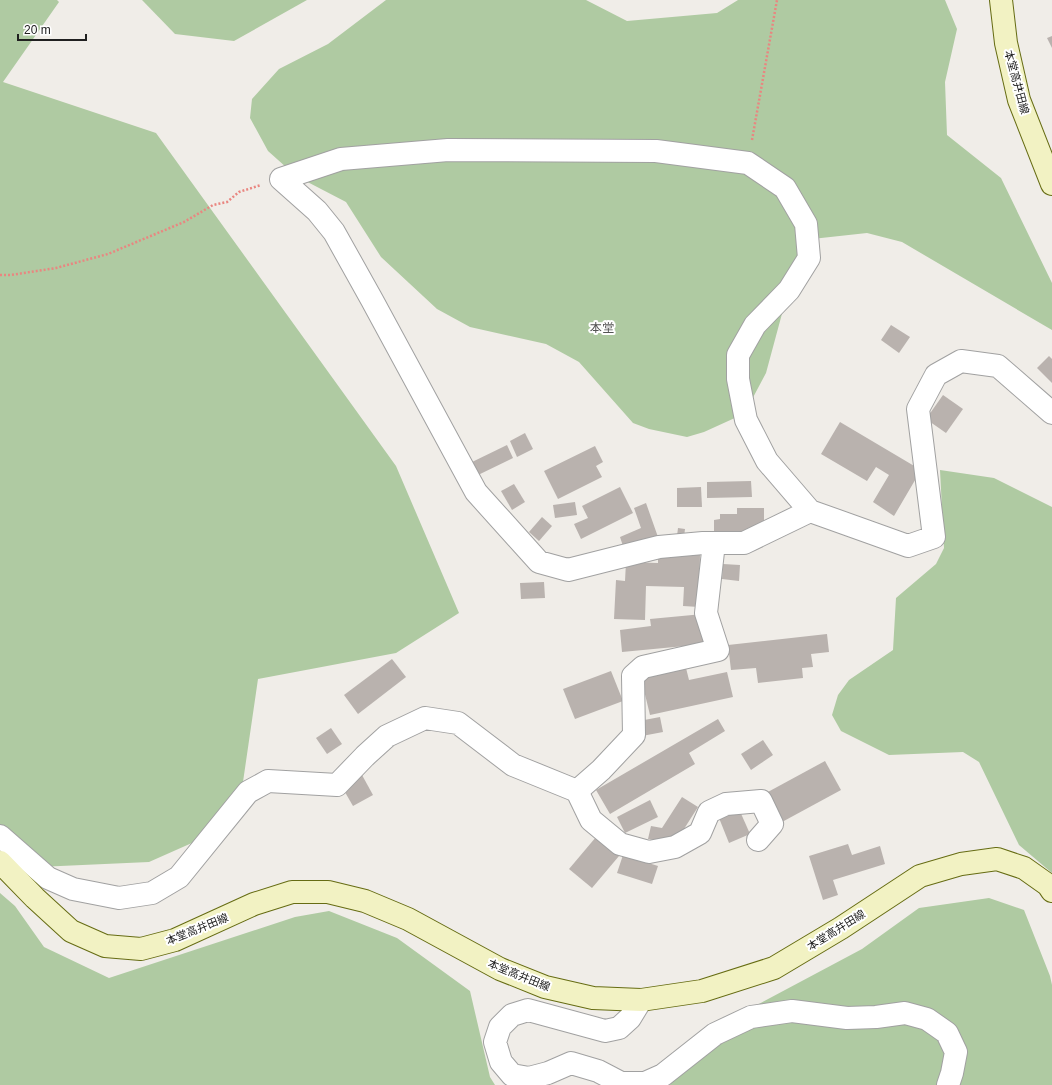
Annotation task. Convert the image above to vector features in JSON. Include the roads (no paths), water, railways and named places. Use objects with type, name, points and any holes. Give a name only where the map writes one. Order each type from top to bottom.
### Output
[{"type":"main road","name":"本堂高井田線","points":[[1001,0],[1006,43],[1019,100],[1052,184]]},
{"type":"main road","name":"本堂高井田線","points":[[0,862],[70,931],[105,946],[140,949],[175,940],[254,904],[292,892],[328,892],[366,901],[401,916],[500,969],[544,987],[593,998],[641,1000],[702,991],[774,968],[841,928],[920,876],[961,864],[997,859],[1024,868],[1048,885],[1052,891]]},
{"type":"street","points":[[810,511],[744,543],[714,543],[659,547],[568,570],[539,562],[476,492],[334,232],[317,211],[281,179],[341,158],[448,150],[656,151],[748,163],[785,188],[806,224],[809,258],[789,290],[755,325],[738,355],[738,379],[746,420],[767,461],[810,511],[908,546],[934,537],[918,409],[936,375],[961,361],[998,366],[1052,413]]},
{"type":"street","points":[[577,791],[601,770],[634,735],[633,676],[643,666],[718,650],[706,613],[714,543]]},
{"type":"street","points":[[0,836],[48,878],[73,888],[119,898],[152,893],[180,877],[248,792],[268,781],[337,785],[387,736],[425,718],[458,722],[513,765],[577,791],[591,820],[620,844],[649,852],[675,847],[700,833],[709,812],[726,804],[761,801],[772,824],[758,840]]},
{"type":"street","points":[[641,1000],[630,1018],[618,1028],[605,1031],[528,1010],[512,1015],[500,1027],[495,1042],[501,1062],[512,1075],[529,1078],[548,1073],[571,1063],[598,1071],[621,1082],[645,1083],[663,1075],[716,1034],[751,1017],[792,1011],[848,1018],[876,1017],[905,1013],[927,1019],[947,1032],[956,1052],[948,1085]]},
{"type":"district","name":"本堂","points":[[602,328]]}]
